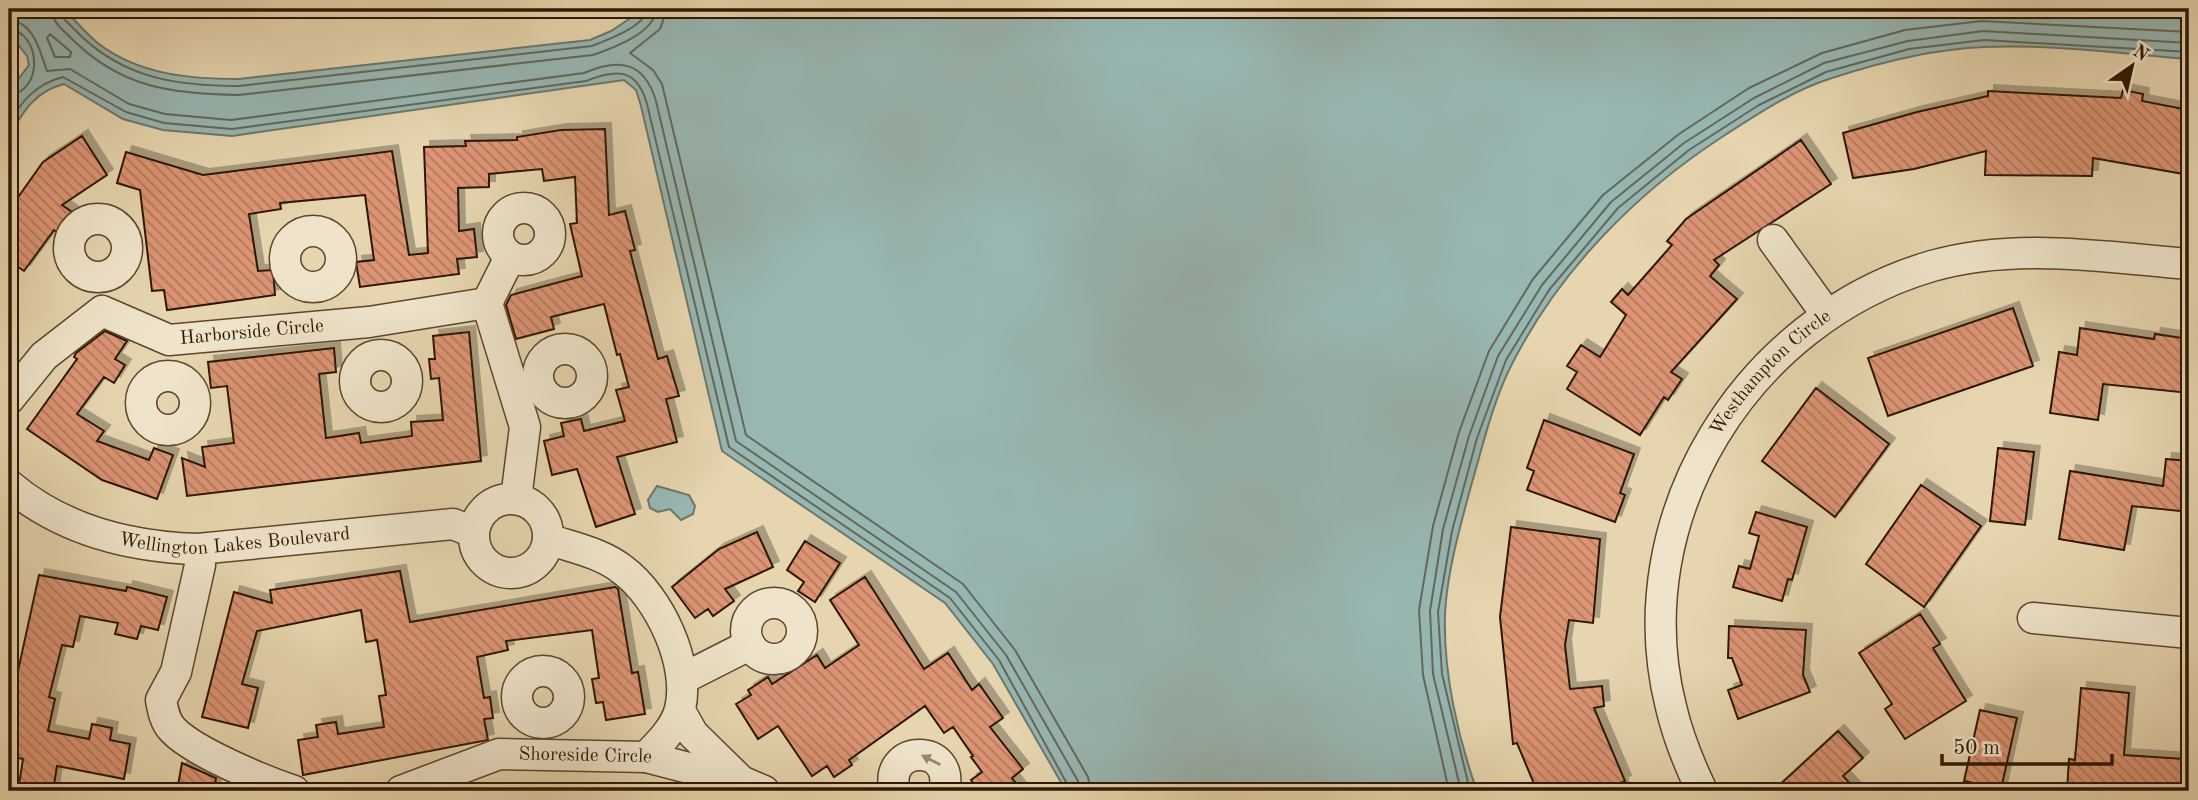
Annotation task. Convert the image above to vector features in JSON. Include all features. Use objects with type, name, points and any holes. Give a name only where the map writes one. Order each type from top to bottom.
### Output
[{"type":"street","points":[[1773,240],[1827,314]]},
{"type":"street","name":"Westhampton Circle","points":[[1702,791],[1684,753],[1670,705],[1663,656],[1662,606],[1667,557],[1679,508],[1697,463],[1731,406],[1775,356],[1827,314],[1885,282],[1932,266],[1997,254],[2047,252],[2189,264]]},
{"type":"street","points":[[510,257],[487,303],[527,388],[516,499]]},
{"type":"street","points":[[9,399],[44,356],[102,310],[97,277]]},
{"type":"street","points":[[318,287],[324,326]]},
{"type":"street","name":"Harborside Circle","points":[[102,310],[169,340],[369,322],[487,303]]},
{"type":"street","points":[[369,322],[376,355]]},
{"type":"street","points":[[168,375],[169,340]]},
{"type":"street","name":"Wellington Lakes Boulevard","points":[[9,485],[50,513],[85,530],[122,542],[160,548],[198,550],[453,524],[473,532]]},
{"type":"street","points":[[516,499],[536,509],[547,528],[548,539],[539,561],[530,569],[507,574],[485,564],[474,544],[473,532],[476,520],[492,503],[516,499]]},
{"type":"street","name":"Shoreside Circle","points":[[401,791],[499,754],[646,757],[664,737],[680,711],[684,678],[658,609],[648,594],[624,570],[601,556],[548,539]]},
{"type":"street","points":[[198,550],[200,565],[176,673],[161,700],[164,716],[172,729],[184,739],[265,782],[294,791]]},
{"type":"street","points":[[2033,618],[2189,633]]},
{"type":"street","points":[[684,678],[749,646]]},
{"type":"street","points":[[680,711],[702,744],[753,787]]},
{"type":"street","points":[[547,723],[553,754]]},
{"type":"street","points":[[895,791],[892,783],[897,766],[910,756],[919,754],[927,755],[941,766],[946,774],[944,791]]},
{"type":"street","points":[[646,757],[753,787]]},
{"type":"water","points":[[9,9],[64,9],[99,44],[131,63],[166,73],[221,79],[590,40],[611,31],[644,9],[2189,9],[2189,59],[2061,48],[1984,47],[1926,53],[1851,72],[1789,96],[1722,137],[1660,183],[1603,236],[1553,296],[1513,362],[1489,423],[1455,550],[1445,614],[1446,659],[1458,727],[1477,791],[1066,791],[993,664],[945,603],[722,451],[641,106],[636,90],[624,80],[232,136],[163,130],[123,119],[64,84],[38,97],[9,136],[9,91],[29,65],[27,56],[9,33]]},
{"type":"water","points":[[657,486],[689,495],[695,506],[693,514],[681,520],[670,509],[658,512],[650,508],[648,500]]},
{"type":"building","points":[[2123,90],[2143,94],[2142,101],[2189,110],[2189,175],[2093,158],[2092,176],[1985,175],[1986,151],[1914,169],[1853,178],[1843,133],[1988,96],[1988,91],[2121,98]]},
{"type":"building","points":[[605,129],[609,215],[625,211],[635,250],[630,251],[658,359],[667,356],[679,396],[666,399],[677,442],[617,457],[635,514],[596,527],[577,469],[552,475],[544,441],[564,436],[561,423],[581,419],[584,431],[625,421],[616,390],[629,387],[620,354],[617,355],[604,304],[551,317],[554,329],[516,339],[506,305],[511,295],[582,276],[570,224],[577,223],[575,177],[544,181],[542,169],[489,174],[489,187],[458,188],[459,231],[474,229],[477,257],[457,259],[459,274],[360,287],[356,262],[374,260],[365,195],[280,203],[281,209],[249,214],[258,271],[273,270],[275,295],[167,310],[164,290],[152,291],[140,190],[117,183],[126,152],[203,175],[392,151],[409,255],[428,253],[424,147],[466,146],[465,141],[517,140],[517,137],[561,130]]},
{"type":"building","points":[[82,136],[107,175],[62,205],[72,212],[57,232],[54,230],[24,271],[9,261],[9,210],[43,162]]},
{"type":"building","points":[[1801,140],[1831,184],[1714,260],[1719,265],[1710,276],[1737,299],[1671,372],[1682,379],[1668,400],[1664,397],[1640,435],[1567,389],[1577,372],[1567,366],[1581,345],[1600,357],[1626,315],[1611,302],[1622,289],[1628,295],[1672,245],[1667,241],[1686,219]]},
{"type":"building","points":[[2013,308],[2033,366],[1888,416],[1868,358]]},
{"type":"building","points":[[2080,328],[2154,339],[2155,334],[2189,339],[2189,393],[2103,384],[2098,420],[2050,413],[2059,352],[2077,355]]},
{"type":"building","points":[[105,331],[127,341],[115,359],[125,365],[114,383],[104,377],[77,414],[104,431],[97,441],[149,460],[154,448],[173,455],[157,499],[102,480],[27,429],[77,359],[74,357],[76,353]]},
{"type":"building","points":[[469,332],[481,461],[187,496],[182,458],[205,467],[202,447],[234,443],[227,386],[211,388],[208,362],[334,348],[336,372],[319,374],[326,438],[359,433],[361,443],[412,436],[411,422],[443,420],[439,378],[431,379],[429,359],[435,359],[433,336]]},
{"type":"building","points":[[1816,388],[1889,444],[1835,517],[1762,461]]},
{"type":"building","points":[[1544,420],[1634,454],[1620,493],[1625,495],[1615,522],[1527,490],[1534,471],[1527,468]]},
{"type":"building","points":[[1998,448],[2034,452],[2025,525],[1990,521]]},
{"type":"building","points":[[2166,459],[2189,461],[2189,512],[2132,506],[2124,550],[2059,539],[2070,471],[2163,486]]},
{"type":"building","points":[[1921,485],[1981,526],[1924,607],[1866,564]]},
{"type":"building","points":[[1756,512],[1807,527],[1792,580],[1788,579],[1782,601],[1733,587],[1739,566],[1750,569],[1759,536],[1749,533]]},
{"type":"building","points":[[1511,527],[1600,539],[1593,623],[1569,620],[1565,645],[1570,689],[1602,686],[1604,706],[1594,708],[1625,781],[1621,783],[1624,791],[1537,791],[1517,743],[1513,744],[1500,617]]},
{"type":"building","points":[[757,532],[773,567],[725,589],[734,601],[713,616],[708,609],[695,618],[672,587],[719,549]]},
{"type":"building","points":[[805,541],[840,563],[815,602],[798,591],[804,582],[787,570]]},
{"type":"building","points":[[400,571],[410,622],[615,587],[618,589],[632,673],[638,672],[645,714],[606,720],[603,702],[596,703],[592,679],[599,678],[592,630],[506,641],[508,650],[477,657],[484,698],[490,697],[493,718],[484,719],[488,740],[303,775],[298,740],[318,737],[316,725],[336,722],[338,734],[384,727],[379,696],[386,695],[377,640],[366,642],[361,610],[257,631],[242,684],[258,688],[248,728],[202,717],[234,592],[272,603],[270,590]]},
{"type":"building","points":[[39,575],[126,591],[127,587],[167,597],[158,630],[141,626],[137,639],[115,634],[118,623],[80,616],[73,647],[62,645],[49,697],[55,699],[48,731],[89,739],[92,724],[112,728],[110,740],[130,744],[124,779],[57,766],[53,791],[18,791],[23,759],[9,756],[9,680],[11,670],[18,671]]},
{"type":"building","points":[[865,577],[924,669],[948,653],[972,690],[979,684],[1003,718],[990,727],[1023,769],[1012,778],[1022,791],[979,791],[971,780],[982,772],[971,757],[973,756],[953,727],[944,733],[925,706],[849,760],[852,765],[834,777],[827,766],[812,776],[778,726],[758,739],[736,704],[751,695],[748,690],[768,677],[772,684],[817,655],[825,668],[859,645],[830,600]]},
{"type":"building","points":[[1920,614],[1940,644],[1933,648],[1966,701],[1905,739],[1885,709],[1892,704],[1859,653]]},
{"type":"building","points":[[1729,626],[1806,630],[1803,675],[1810,692],[1738,719],[1728,690],[1742,685],[1732,658],[1728,658]]},
{"type":"building","points":[[2081,688],[2129,693],[2124,755],[2184,759],[2182,791],[2067,791],[2069,759],[2075,760]]},
{"type":"building","points":[[1980,710],[2017,718],[2001,789],[1964,781]]},
{"type":"building","points":[[1838,731],[1863,758],[1843,776],[1857,791],[1773,791]]},
{"type":"building","points":[[182,763],[216,778],[214,791],[177,791]]}]
